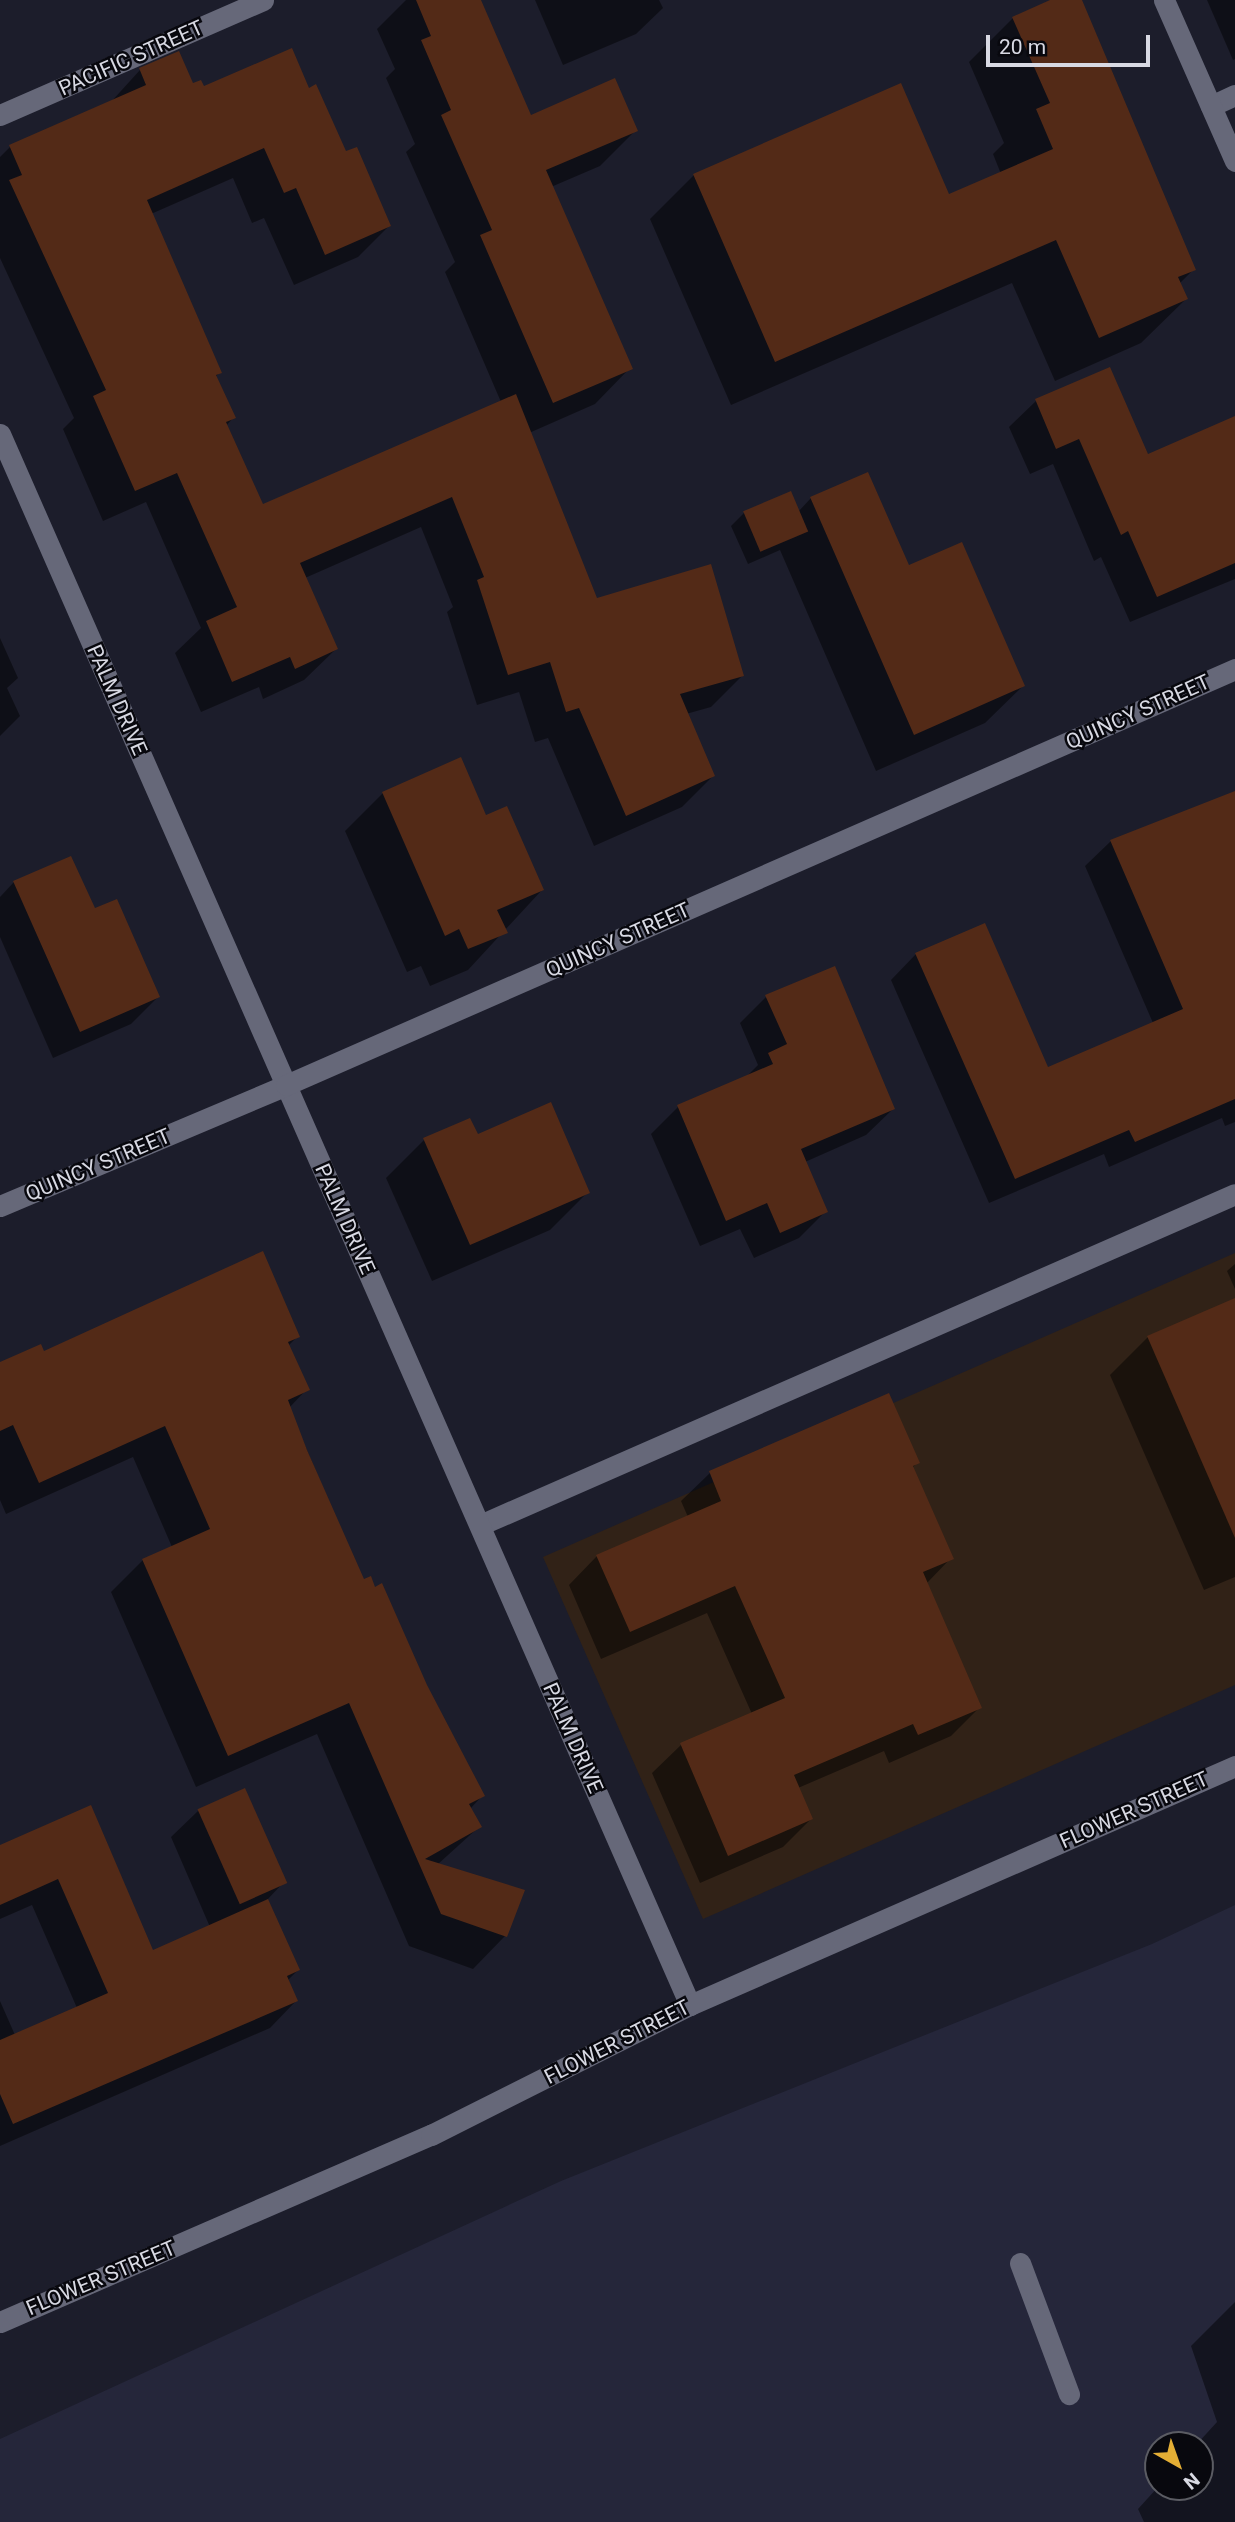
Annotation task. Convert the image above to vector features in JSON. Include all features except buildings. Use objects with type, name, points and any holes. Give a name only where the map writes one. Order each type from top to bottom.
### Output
[{"type":"street","name":"PACIFIC STREET","points":[[0,115],[262,0]]},
{"type":"street","points":[[1164,0],[1235,161]]},
{"type":"street","points":[[1211,106],[1235,95]]},
{"type":"street","name":"PALM DRIVE","points":[[0,433],[690,2005]]},
{"type":"street","name":"QUINCY STREET","points":[[0,1206],[286,1085],[1235,669]]},
{"type":"street","points":[[480,1525],[1235,1194]]},
{"type":"street","name":"FLOWER STREET","points":[[0,2322],[431,2135],[690,2005],[1235,1766]]},
{"type":"street","points":[[1020,2263],[1069,2394]]},
{"type":"shaded area","points":[[1235,1253],[1235,1685],[703,1919],[543,1557]]},
{"type":"shaded area","points":[[1235,1905],[1235,2522],[0,2522],[0,2439],[561,2181],[1152,1944]]}]
